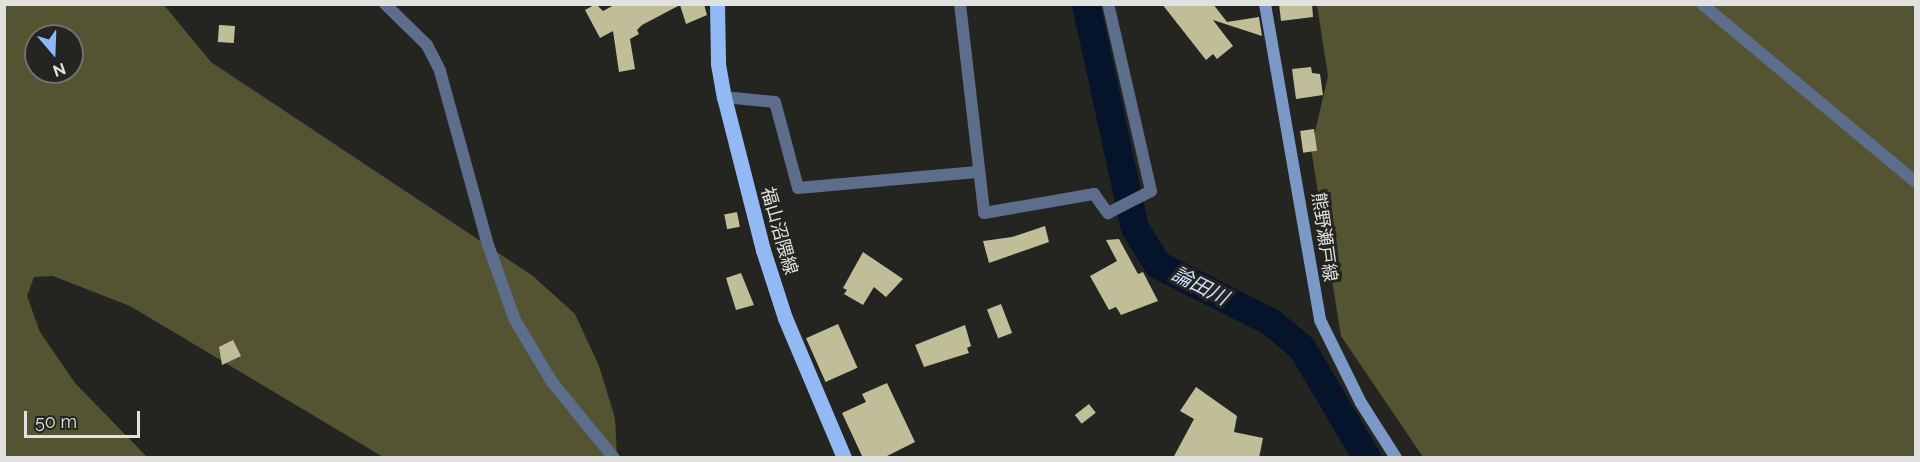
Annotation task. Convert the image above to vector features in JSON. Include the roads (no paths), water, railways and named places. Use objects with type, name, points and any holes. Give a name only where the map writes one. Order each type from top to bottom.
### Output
[{"type":"main road","name":"福山沼隈線","points":[[717,4],[718,64],[724,97],[763,250],[785,318],[844,458]]},
{"type":"main road","name":"熊野瀬戸線","points":[[1265,4],[1320,320],[1361,403],[1396,458]]},
{"type":"street","points":[[385,4],[427,45],[440,72],[487,242],[515,321],[552,382],[614,458]]},
{"type":"street","points":[[960,4],[984,213],[1094,194],[1108,213],[1151,192],[1108,4]]},
{"type":"street","points":[[1702,4],[1916,182]]},
{"type":"street","points":[[724,97],[775,102],[798,188],[979,172]]},
{"type":"waterway","name":"論田川","points":[[1086,4],[1135,228],[1158,265],[1271,322],[1302,348],[1367,458]]}]
